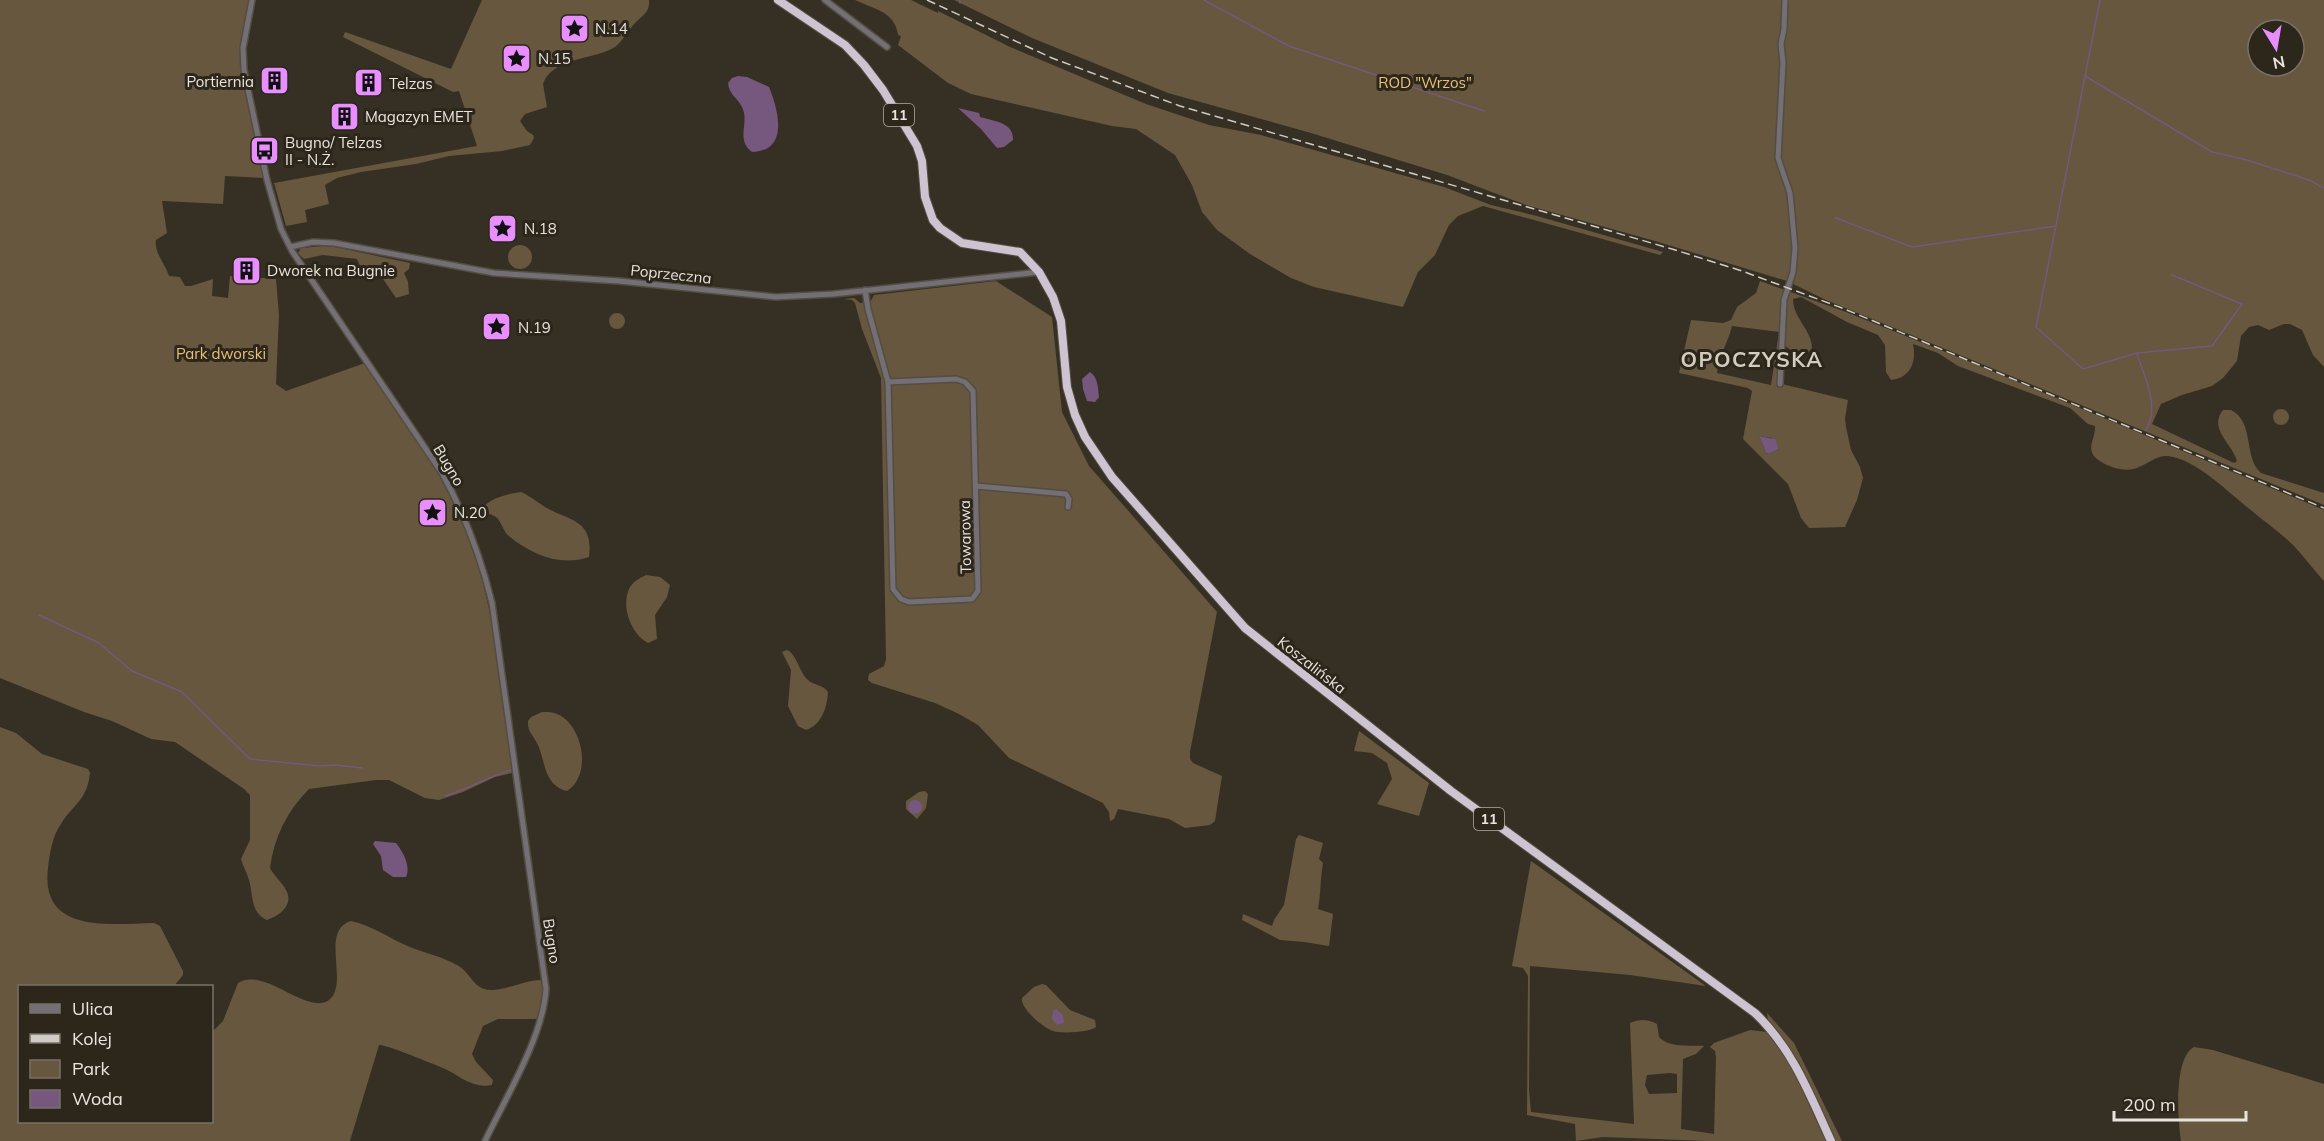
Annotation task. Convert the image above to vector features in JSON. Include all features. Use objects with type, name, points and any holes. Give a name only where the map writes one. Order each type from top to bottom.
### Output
[{"type":"highway","points":[[778,0],[796,12]]},
{"type":"highway","name":"11","points":[[785,0],[796,12],[844,45],[864,65],[883,90],[917,146],[922,161],[925,197],[933,220],[940,228],[962,243],[1020,252],[1039,272]]},
{"type":"highway","name":"Koszalińska","points":[[1039,272],[1053,297],[1061,321],[1067,387],[1071,406],[1085,437],[1112,477],[1245,628],[1451,791],[1755,1013],[1777,1037],[1796,1066],[1831,1141]]},
{"type":"street","name":"Bugno","points":[[252,0],[243,48],[244,69],[267,180],[281,229],[290,247],[442,473],[459,508],[483,570],[496,625],[519,805],[545,979],[545,998],[538,1026],[485,1141]]},
{"type":"street","points":[[825,0],[887,47]]},
{"type":"street","points":[[1780,384],[1784,300],[1793,272],[1795,248],[1790,193],[1778,158],[1783,63],[1781,44],[1785,0]]},
{"type":"street","name":"Poprzeczna","points":[[290,247],[320,242],[341,244],[494,273],[619,281],[758,296],[804,296],[865,291],[1039,272]]},
{"type":"street","points":[[865,291],[888,382]]},
{"type":"street","name":"Towarowa","points":[[956,379],[969,385],[974,399],[976,486],[978,591],[975,597],[969,600],[909,602],[898,597],[892,582],[888,382],[956,379]]},
{"type":"street","name":"Towarowa","points":[[976,486],[1066,494],[1070,499],[1068,507]]},
{"type":"green space","name":"Park dworski","points":[[0,0],[249,0],[240,58],[264,178],[225,176],[223,204],[162,201],[167,233],[156,240],[158,254],[169,276],[180,277],[185,286],[213,279],[212,296],[228,298],[230,276],[276,279],[279,315],[276,384],[286,391],[365,363],[439,473],[463,523],[476,558],[493,628],[512,773],[495,777],[439,800],[425,798],[389,780],[309,789],[294,806],[278,835],[270,868],[287,892],[288,902],[284,910],[267,920],[257,912],[241,859],[250,840],[250,795],[244,789],[175,742],[151,739],[112,721],[0,678]]},
{"type":"green space","points":[[482,0],[649,0],[649,4],[646,13],[615,47],[564,64],[548,75],[543,84],[547,107],[525,114],[520,121],[533,135],[534,138],[530,145],[502,151],[449,156],[337,178],[325,185],[329,204],[305,210],[307,222],[286,226],[274,183],[477,146],[459,91],[453,92],[343,37],[345,32],[451,69]]},
{"type":"green space","points":[[855,0],[911,0],[1010,47],[1146,104],[1209,125],[1261,135],[1444,187],[1491,205],[1663,252],[1660,255],[1483,206],[1458,216],[1449,225],[1435,255],[1418,272],[1403,307],[1314,287],[1291,278],[1250,254],[1217,230],[1202,212],[1192,185],[1175,155],[1136,129],[1112,126],[971,94],[948,83],[898,45],[901,36],[898,35],[893,21],[888,16]]},
{"type":"green space","name":"ROD \"Wrzos\"","points":[[954,0],[2324,0],[2324,367],[2313,355],[2302,330],[2290,324],[2269,330],[2258,325],[2249,327],[2241,336],[2237,361],[2223,378],[2212,386],[2161,404],[2152,424],[2234,463],[2237,461],[2222,436],[2218,423],[2223,410],[2231,410],[2243,423],[2252,458],[2261,473],[2324,493],[2324,505],[1826,300],[1787,281],[1526,205],[1447,175],[1311,133],[1168,93],[1032,38]]},
{"type":"green space","points":[[500,222],[509,225],[508,232],[502,234],[491,232],[490,226]]},
{"type":"green space","points":[[520,245],[528,249],[532,257],[528,265],[520,269],[512,265],[508,257],[512,249]]},
{"type":"green space","points":[[323,246],[410,263],[409,269],[404,273],[408,282],[409,294],[396,298],[379,273],[364,279],[359,273],[361,268],[357,259],[323,255],[304,259],[298,253],[301,248]]},
{"type":"green space","points":[[996,281],[1052,317],[1062,412],[1089,466],[1217,612],[1190,752],[1190,759],[1193,763],[1222,776],[1215,821],[1210,825],[1185,828],[1169,819],[1118,809],[1114,819],[1110,821],[1109,812],[1103,803],[1009,758],[978,725],[935,703],[868,680],[869,674],[884,666],[886,659],[881,378],[862,329],[855,303],[844,299],[854,298],[860,303],[871,301],[874,295]]},
{"type":"green space","points":[[1760,281],[1846,312],[2324,510],[2324,581],[2284,537],[2212,478],[2190,463],[2164,456],[2135,469],[2124,470],[2109,466],[2092,453],[2095,426],[2088,424],[2070,408],[1958,366],[1938,353],[1913,344],[1914,357],[1911,368],[1898,379],[1891,380],[1886,372],[1885,345],[1878,335],[1847,322],[1801,297],[1793,299],[1794,306],[1809,335],[1812,348],[1808,353],[1799,356],[1784,345],[1782,384],[1848,400],[1846,427],[1851,450],[1863,478],[1857,500],[1845,527],[1809,528],[1801,518],[1788,484],[1743,439],[1752,391],[1748,388],[1679,373],[1691,320],[1723,323],[1731,320],[1737,307],[1756,293]],"holes":[[[1732,326],[1779,332],[1771,385],[1717,373]],[[1759,436],[1772,438],[1779,449],[1769,454],[1766,453]]]},
{"type":"green space","points":[[617,313],[625,321],[617,329],[609,321]]},
{"type":"green space","points":[[497,320],[502,322],[504,327],[502,332],[497,334],[492,332],[490,327],[492,322]]},
{"type":"green space","points":[[2278,409],[2284,409],[2289,417],[2287,423],[2278,425],[2273,420],[2273,414]]},
{"type":"green space","points":[[521,492],[584,528],[590,545],[589,557],[578,560],[557,560],[527,549],[510,537],[496,517],[483,511],[483,507],[496,498]]},
{"type":"green space","points":[[646,575],[660,577],[670,585],[667,597],[655,615],[657,639],[648,643],[632,626],[626,602],[630,587]]},
{"type":"green space","points":[[787,650],[807,679],[828,692],[823,715],[816,724],[806,730],[798,726],[788,706],[791,670],[782,652]]},
{"type":"green space","points":[[542,712],[554,713],[569,722],[579,741],[582,752],[580,774],[575,784],[567,791],[553,784],[549,778],[540,750],[528,728],[528,721],[531,717]]},
{"type":"green space","points":[[0,727],[16,733],[42,754],[88,769],[90,773],[83,796],[61,824],[52,845],[48,868],[48,889],[55,905],[66,915],[81,921],[117,924],[154,923],[160,926],[183,971],[183,975],[175,985],[18,985],[18,1123],[213,1123],[213,1031],[223,1021],[238,983],[248,980],[260,981],[309,1002],[320,1003],[329,1000],[335,992],[337,982],[337,935],[342,927],[351,921],[410,947],[452,962],[484,989],[498,990],[543,980],[543,998],[538,1019],[498,1019],[483,1026],[472,1054],[476,1062],[493,1080],[492,1085],[478,1085],[466,1081],[443,1068],[379,1045],[350,1141],[0,1141]]},
{"type":"green space","points":[[1359,731],[1429,783],[1419,816],[1377,804],[1392,779],[1387,763],[1372,753],[1354,751]]},
{"type":"green space","points":[[925,791],[928,794],[926,808],[917,819],[906,809],[906,801],[919,792]]},
{"type":"green space","points":[[1299,835],[1323,843],[1319,859],[1323,863],[1318,909],[1333,914],[1329,946],[1280,940],[1242,920],[1243,914],[1272,926],[1284,905],[1296,839]]},
{"type":"green space","points":[[1531,861],[1706,986],[1630,975],[1530,966],[1529,1090],[1531,1112],[1634,1124],[1630,1023],[1647,1020],[1657,1024],[1659,1037],[1663,1041],[1680,1045],[1704,1046],[1696,1054],[1683,1059],[1681,1129],[1714,1134],[1716,1057],[1715,1051],[1710,1047],[1714,1043],[1750,1030],[1767,1032],[1777,1044],[1800,1085],[1826,1141],[1708,1141],[1603,1137],[1576,1141],[1575,1124],[1527,1115],[1528,976],[1523,968],[1512,966]],"holes":[[[1677,1074],[1677,1093],[1649,1094],[1645,1085],[1647,1075]]]},
{"type":"green space","points":[[1046,985],[1070,1010],[1095,1020],[1096,1027],[1083,1031],[1057,1032],[1039,1022],[1025,1007],[1022,998],[1034,987]]},
{"type":"green space","points":[[1767,1013],[1794,1043],[1842,1141],[1835,1141],[1800,1064],[1768,1020]]},
{"type":"green space","points":[[2194,1047],[2213,1050],[2324,1084],[2324,1141],[2181,1141],[2178,1105],[2180,1076],[2187,1053]]},
{"type":"water","points":[[747,77],[769,87],[778,117],[778,127],[772,145],[764,150],[752,152],[744,142],[744,113],[730,91],[728,83],[732,78]]},
{"type":"water","points":[[958,108],[979,113],[980,117],[1006,126],[1010,129],[1013,140],[1004,147],[997,148],[981,129]]},
{"type":"water","points":[[1090,372],[1095,377],[1098,386],[1099,397],[1095,402],[1087,401],[1083,389],[1082,379]]},
{"type":"water","points":[[1759,436],[1775,439],[1779,449],[1769,454],[1766,453]]},
{"type":"water","points":[[915,800],[920,802],[922,807],[920,812],[915,814],[910,812],[908,807],[910,802]]},
{"type":"water","points":[[375,841],[396,843],[407,864],[406,877],[393,877],[383,870],[381,856],[373,844]]},
{"type":"water","points":[[1056,1009],[1063,1015],[1064,1023],[1057,1025],[1052,1019],[1053,1011]]},
{"type":"waterway","points":[[1204,0],[1289,46],[1484,111]]},
{"type":"waterway","points":[[2100,0],[2036,327],[2083,369],[2137,353],[2212,346],[2242,304],[2172,275]]},
{"type":"waterway","points":[[2085,76],[2212,152],[2247,160],[2309,180],[2324,188]]},
{"type":"waterway","points":[[1836,218],[1912,247],[2056,226]]},
{"type":"waterway","points":[[2137,354],[2150,392],[2152,411],[2146,430]]},
{"type":"waterway","points":[[39,615],[99,643],[132,671],[182,692],[250,759],[362,768]]},
{"type":"waterway","points":[[445,796],[511,770]]},
{"type":"railway","points":[[927,0],[1052,58],[1180,106],[1742,271],[1842,308],[2324,508]]},
{"type":"place","name":"N.14","points":[[574,28]]},
{"type":"place","name":"N.15","points":[[517,58]]},
{"type":"place","name":"Portiernia","points":[[275,81]]},
{"type":"place","name":"Telzas","points":[[368,83]]},
{"type":"place","name":"Magazyn EMET","points":[[344,116]]},
{"type":"place","name":"Bugno/ Telzas II - N.Ż.","points":[[264,151]]},
{"type":"place","name":"N.18","points":[[503,228]]},
{"type":"place","name":"Dworek na Bugnie","points":[[246,270]]},
{"type":"place","name":"N.19","points":[[497,327]]},
{"type":"place","name":"N.20","points":[[433,512]]},
{"type":"district","name":"OPOCZYSKA","points":[[1752,359]]}]
